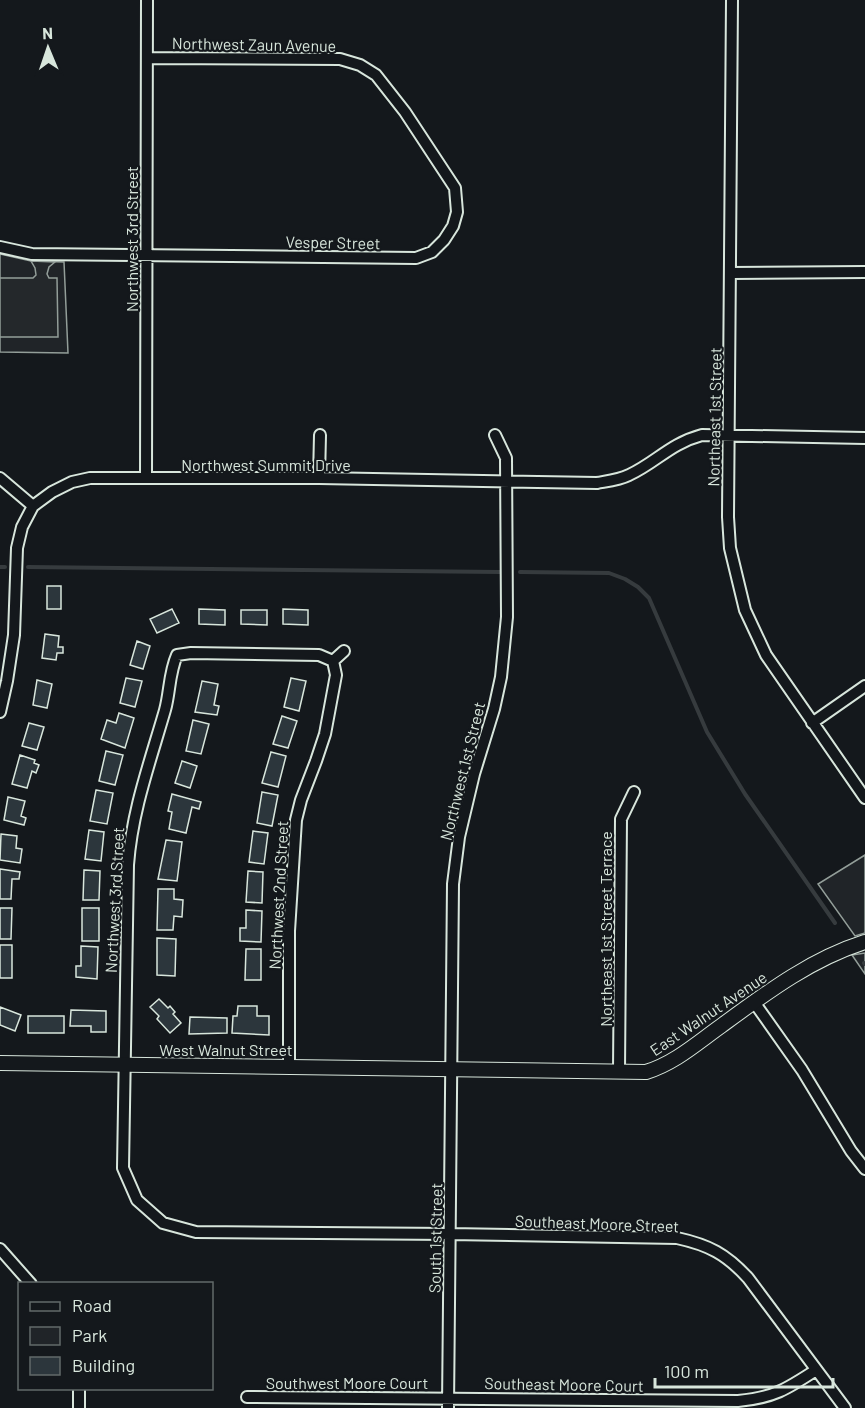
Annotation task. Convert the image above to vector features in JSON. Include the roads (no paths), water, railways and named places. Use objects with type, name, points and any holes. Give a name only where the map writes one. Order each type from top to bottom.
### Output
[{"type":"street","name":"Northwest 3rd Street","points":[[146,478],[147,0]]},
{"type":"street","name":"Northeast 1st Street","points":[[732,0],[728,436],[730,548],[745,610],[766,655],[865,798]]},
{"type":"street","name":"Northwest Zaun Avenue","points":[[147,58],[340,59],[360,65],[376,75],[405,112],[448,177]]},
{"type":"street","name":"Vesper Street","points":[[0,247],[32,254],[416,258],[432,252],[453,226],[457,212],[455,188],[448,177]]},
{"type":"street","points":[[731,273],[865,272]]},
{"type":"street","points":[[319,478],[320,435]]},
{"type":"street","name":"Northwest 1st Street","points":[[452,1068],[453,884],[461,827],[501,677],[507,617],[506,458],[495,435]]},
{"type":"street","name":"Northwest Summit Drive","points":[[33,506],[52,492],[72,482],[90,478],[319,478],[597,483],[631,474],[673,446],[702,435],[865,438]]},
{"type":"street","points":[[0,478],[33,506],[22,526],[17,548],[14,635],[0,712]]},
{"type":"street","points":[[333,661],[344,651]]},
{"type":"street","name":"Northwest 3rd Street","points":[[256,1232],[196,1232],[163,1223],[136,1200],[123,1168],[126,935],[130,842],[133,820],[166,706],[172,670],[177,656],[191,653],[319,654],[333,661]]},
{"type":"street","name":"Northwest 2nd Street","points":[[289,1066],[289,932],[296,820],[325,734],[336,675],[333,661]]},
{"type":"street","points":[[812,723],[865,686]]},
{"type":"street","name":"Northeast 1st Street Terrace","points":[[619,1071],[621,819],[634,792]]},
{"type":"street","name":"East Walnut Avenue","points":[[452,1068],[646,1072],[666,1066],[754,1002],[812,964],[840,950],[865,942]]},
{"type":"street","points":[[754,1002],[802,1070],[851,1151],[865,1169]]},
{"type":"street","name":"West Walnut Street","points":[[0,1063],[452,1068]]},
{"type":"street","name":"South 1st Street","points":[[448,1403],[452,1068]]},
{"type":"street","name":"Southeast Moore Street","points":[[256,1232],[677,1238],[701,1244],[732,1261],[748,1278],[845,1408]]},
{"type":"street","points":[[0,1249],[29,1282]]},
{"type":"street","name":"Southeast Moore Court","points":[[448,1403],[762,1399],[790,1387],[816,1370]]},
{"type":"street","points":[[79,1408],[80,1390]]},
{"type":"street","name":"Southwest Moore Court","points":[[247,1397],[448,1403]]},
{"type":"waterway","points":[[0,567],[5,567]]},
{"type":"waterway","points":[[28,567],[500,572]]},
{"type":"waterway","points":[[520,572],[609,573],[638,587],[649,598],[707,732],[745,794],[835,923]]}]
